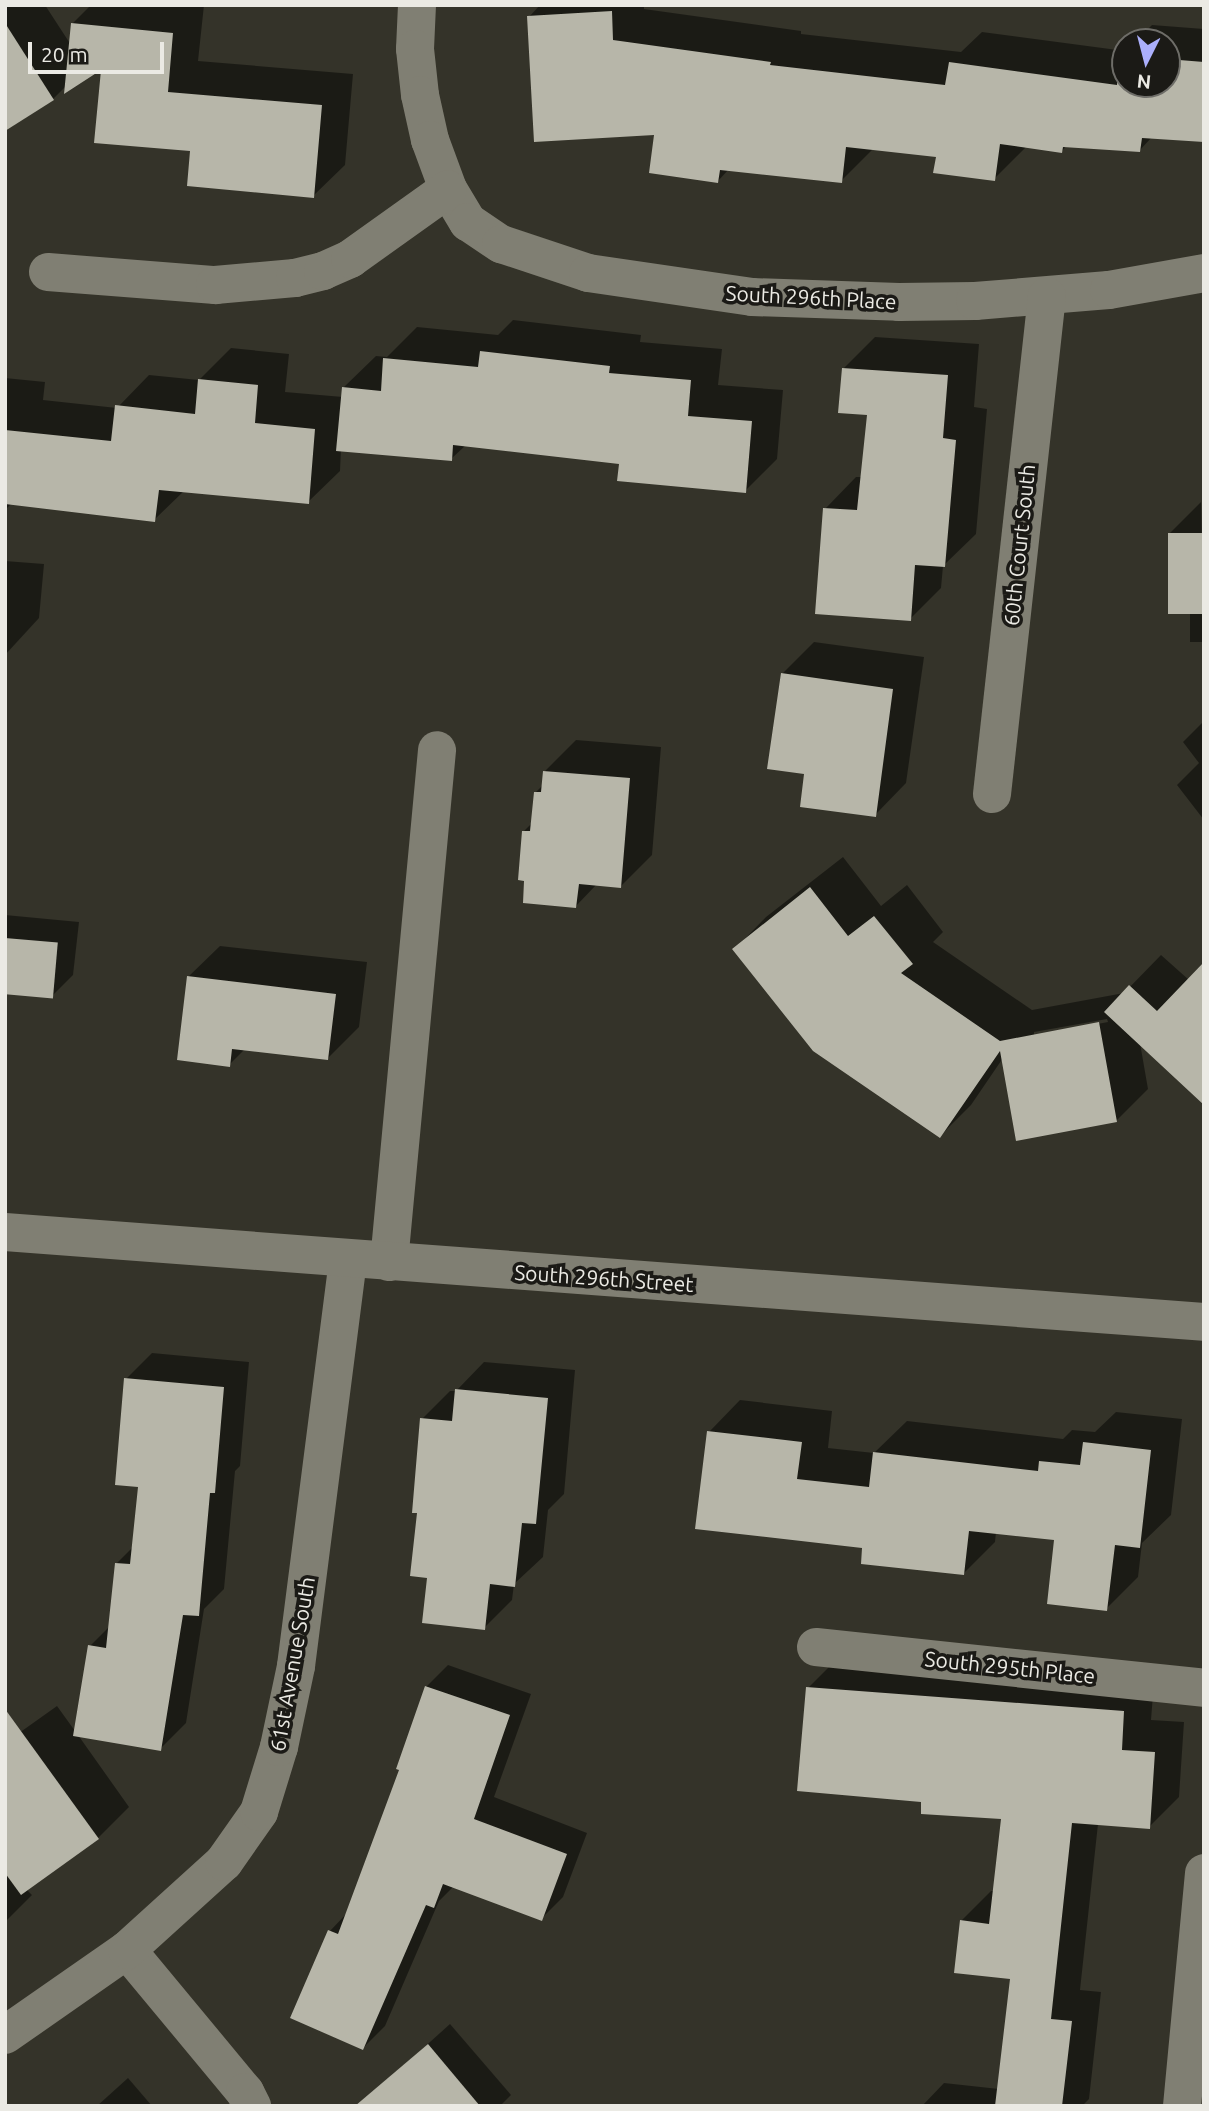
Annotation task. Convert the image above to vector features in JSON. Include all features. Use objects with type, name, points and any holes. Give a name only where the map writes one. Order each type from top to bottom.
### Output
[{"type":"street","points":[[48,272],[215,285],[295,278],[323,271],[350,259],[448,189],[430,139],[420,95],[415,49],[417,5]]},
{"type":"street","name":"South 296th Place","points":[[448,189],[468,222],[501,244],[588,272],[752,297],[899,302],[1047,296],[1109,290],[1204,273]]},
{"type":"street","name":"60th Court South","points":[[992,794],[1047,296]]},
{"type":"street","points":[[389,1262],[437,750]]},
{"type":"street","name":"South 296th Street","points":[[5,1231],[1204,1322]]},
{"type":"street","name":"61st Avenue South","points":[[5,2035],[127,1950],[224,1862],[259,1812],[279,1747],[296,1666],[348,1259]]},
{"type":"street","name":"South 295th Place","points":[[816,1647],[1204,1688]]},
{"type":"street","points":[[1182,2106],[1204,1873]]},
{"type":"street","points":[[127,1950],[245,2092],[252,2106]]},
{"type":"building","points":[[612,11],[613,40],[771,62],[770,65],[945,85],[949,62],[1111,84],[1111,98],[1181,98],[1181,60],[1204,62],[1204,142],[1142,138],[1140,152],[1063,147],[1062,153],[1000,144],[995,181],[933,173],[936,157],[846,147],[842,183],[720,170],[718,183],[649,173],[654,135],[534,142],[527,16]]},
{"type":"building","points":[[5,23],[54,100],[5,131]]},
{"type":"building","points":[[71,23],[173,33],[168,92],[322,105],[314,198],[187,186],[190,151],[94,143],[101,70],[64,94]]},
{"type":"building","points":[[480,351],[610,366],[609,373],[691,380],[688,416],[752,421],[746,493],[617,481],[619,464],[453,445],[452,461],[336,451],[342,387],[381,391],[383,358],[478,367]]},
{"type":"building","points":[[842,368],[948,375],[943,438],[956,440],[945,567],[915,565],[911,621],[815,614],[823,508],[857,510],[867,415],[838,413]]},
{"type":"building","points":[[198,379],[258,385],[255,423],[315,429],[309,504],[159,490],[155,522],[5,504],[5,430],[111,441],[115,405],[195,414]]},
{"type":"building","points":[[1168,533],[1204,533],[1204,614],[1168,614]]},
{"type":"building","points":[[781,673],[893,689],[876,817],[800,807],[804,774],[767,769]]},
{"type":"building","points":[[543,771],[630,778],[621,888],[579,884],[576,908],[523,903],[524,881],[518,880],[522,831],[530,831],[534,792],[541,792]]},
{"type":"building","points":[[810,887],[848,936],[874,916],[913,964],[901,973],[1000,1041],[1099,1022],[1117,1122],[1016,1141],[1000,1051],[940,1138],[813,1051],[732,949]]},
{"type":"building","points":[[5,938],[58,943],[53,998],[5,994]]},
{"type":"building","points":[[1204,962],[1204,1105],[1104,1012],[1129,985],[1157,1011]]},
{"type":"building","points":[[187,976],[336,994],[328,1060],[232,1049],[230,1067],[177,1060]]},
{"type":"building","points":[[124,1378],[224,1387],[215,1493],[210,1493],[199,1616],[183,1615],[161,1751],[73,1736],[88,1645],[106,1648],[115,1563],[130,1564],[138,1487],[115,1485]]},
{"type":"building","points":[[455,1389],[548,1398],[536,1524],[522,1523],[515,1587],[490,1584],[485,1630],[422,1623],[427,1578],[410,1576],[417,1513],[412,1513],[420,1418],[452,1421]]},
{"type":"building","points":[[707,1431],[802,1442],[797,1479],[869,1487],[873,1452],[1038,1471],[1039,1461],[1080,1465],[1083,1442],[1151,1450],[1140,1548],[1115,1545],[1107,1611],[1047,1604],[1054,1540],[969,1531],[964,1575],[861,1564],[862,1548],[695,1529]]},
{"type":"building","points":[[425,1686],[510,1715],[474,1819],[567,1854],[542,1921],[443,1884],[434,1908],[426,1905],[363,2050],[290,2018],[328,1930],[338,1934],[399,1770],[396,1769]]},
{"type":"building","points":[[806,1687],[1124,1711],[1122,1750],[1155,1752],[1150,1829],[1072,1823],[1051,2019],[1072,2021],[1062,2106],[995,2106],[1010,1979],[954,1973],[960,1920],[989,1924],[1001,1819],[921,1814],[921,1802],[797,1791]]},
{"type":"building","points":[[5,1709],[99,1839],[21,1895],[5,1873]]},
{"type":"building","points":[[428,2044],[480,2106],[355,2106]]}]
